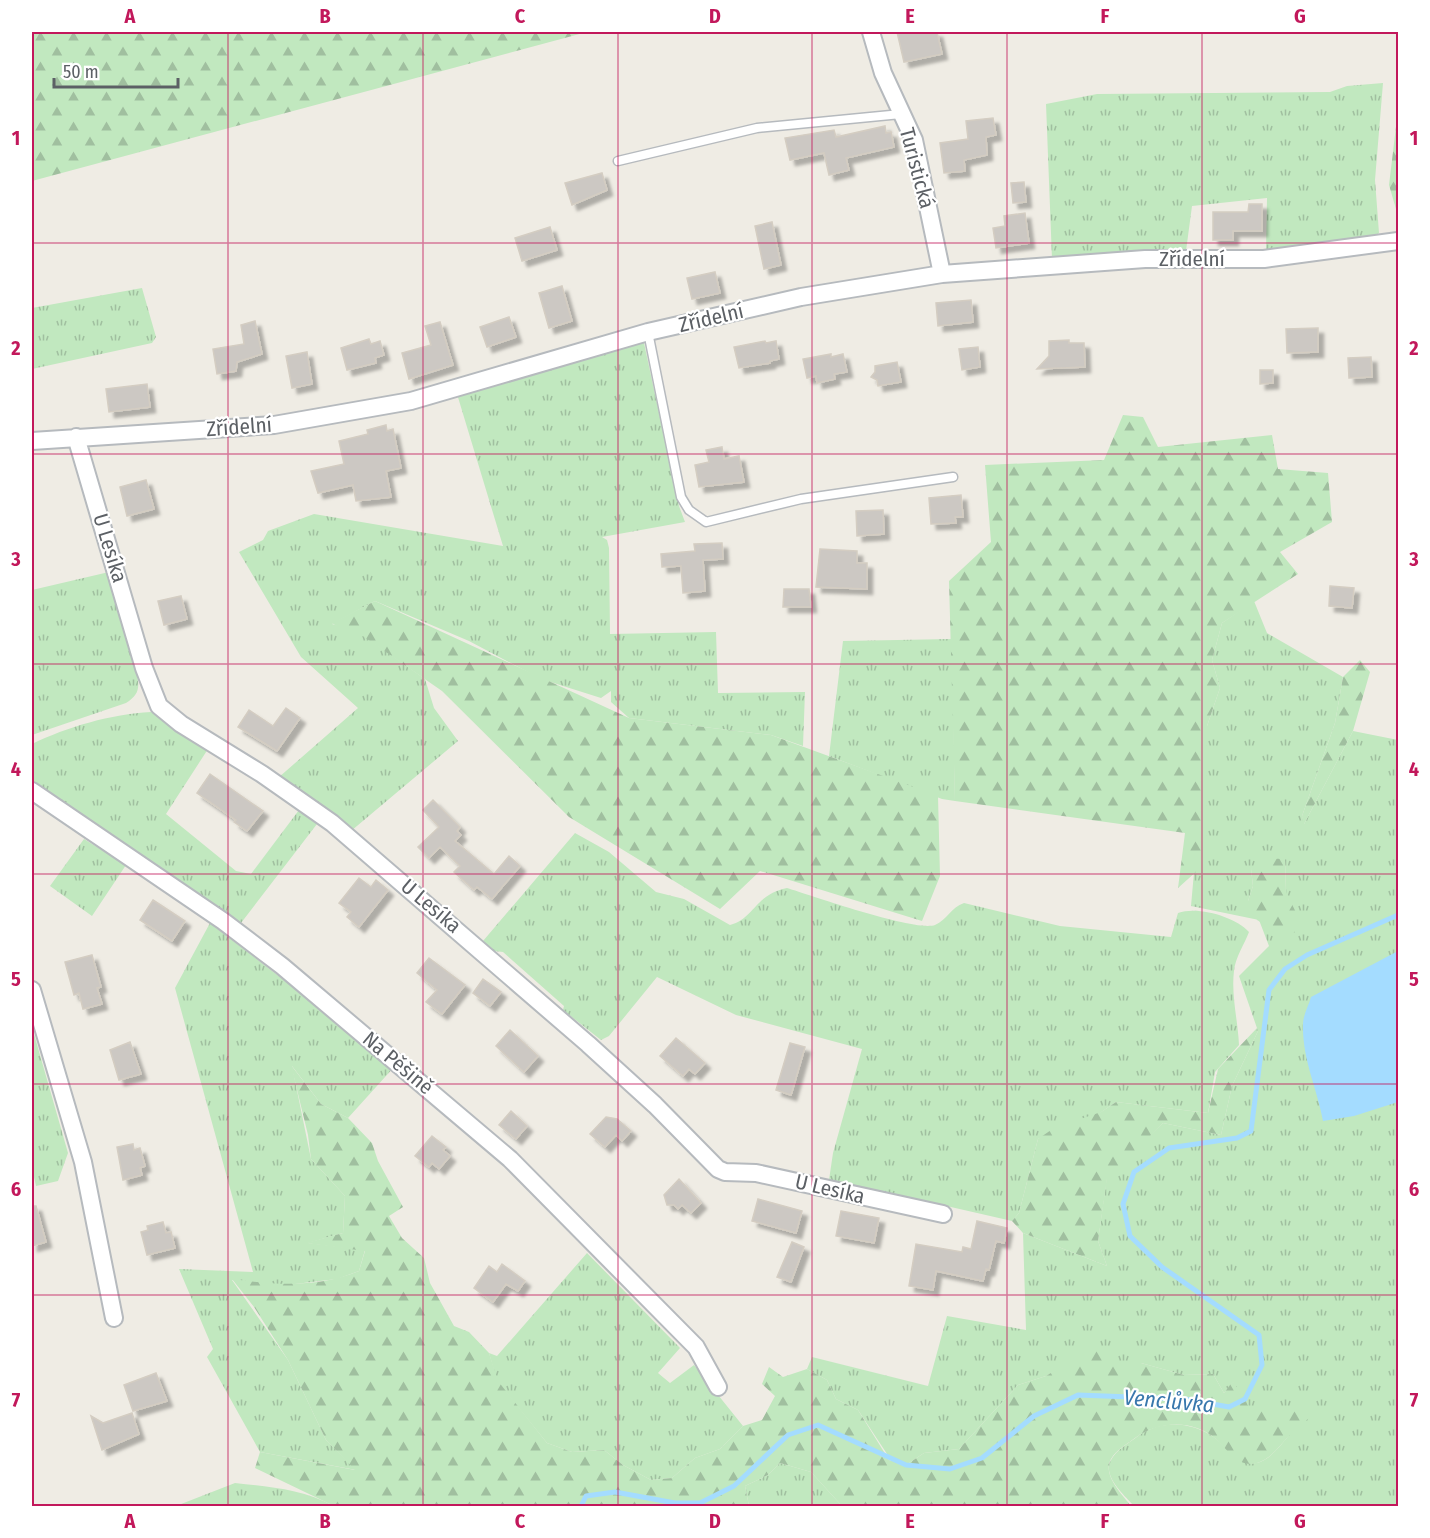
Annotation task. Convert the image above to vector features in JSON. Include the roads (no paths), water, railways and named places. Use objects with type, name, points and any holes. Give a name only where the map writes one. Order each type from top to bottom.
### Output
[{"type":"street","name":"Turistická","points":[[871,32],[883,73],[914,140],[942,274]]},
{"type":"street","name":"Zřídelní","points":[[32,441],[274,425],[411,401],[648,332],[801,297],[942,274],[1145,259],[1264,259],[1398,241]]},
{"type":"street","name":"U Lesíka","points":[[76,437],[144,668],[159,706],[181,724],[262,774],[332,823],[588,1044],[656,1105],[718,1169],[725,1172],[756,1173],[943,1214]]},
{"type":"street","name":"Na Pěšině","points":[[32,791],[223,921],[282,966],[510,1159],[696,1347],[718,1387]]},
{"type":"street","points":[[32,990],[83,1162],[114,1318]]},
{"type":"lane","points":[[618,161],[757,128],[901,114]]},
{"type":"lane","points":[[648,332],[681,497],[689,510],[706,522],[801,499],[953,477]]},
{"type":"water","points":[[1398,951],[1398,1102],[1354,1116],[1323,1121],[1303,1037],[1303,1021],[1311,997]]},
{"type":"waterway","name":"Venclůvka","points":[[581,1506],[586,1496],[615,1492],[675,1503],[700,1503],[734,1486],[788,1435],[818,1425],[906,1465],[950,1469],[982,1458],[1034,1416],[1078,1395],[1185,1399],[1229,1407],[1245,1399],[1262,1365],[1259,1335],[1162,1267],[1130,1236],[1123,1204],[1134,1172],[1169,1148],[1237,1138],[1251,1131],[1269,990],[1285,969],[1307,955],[1398,915]]}]
